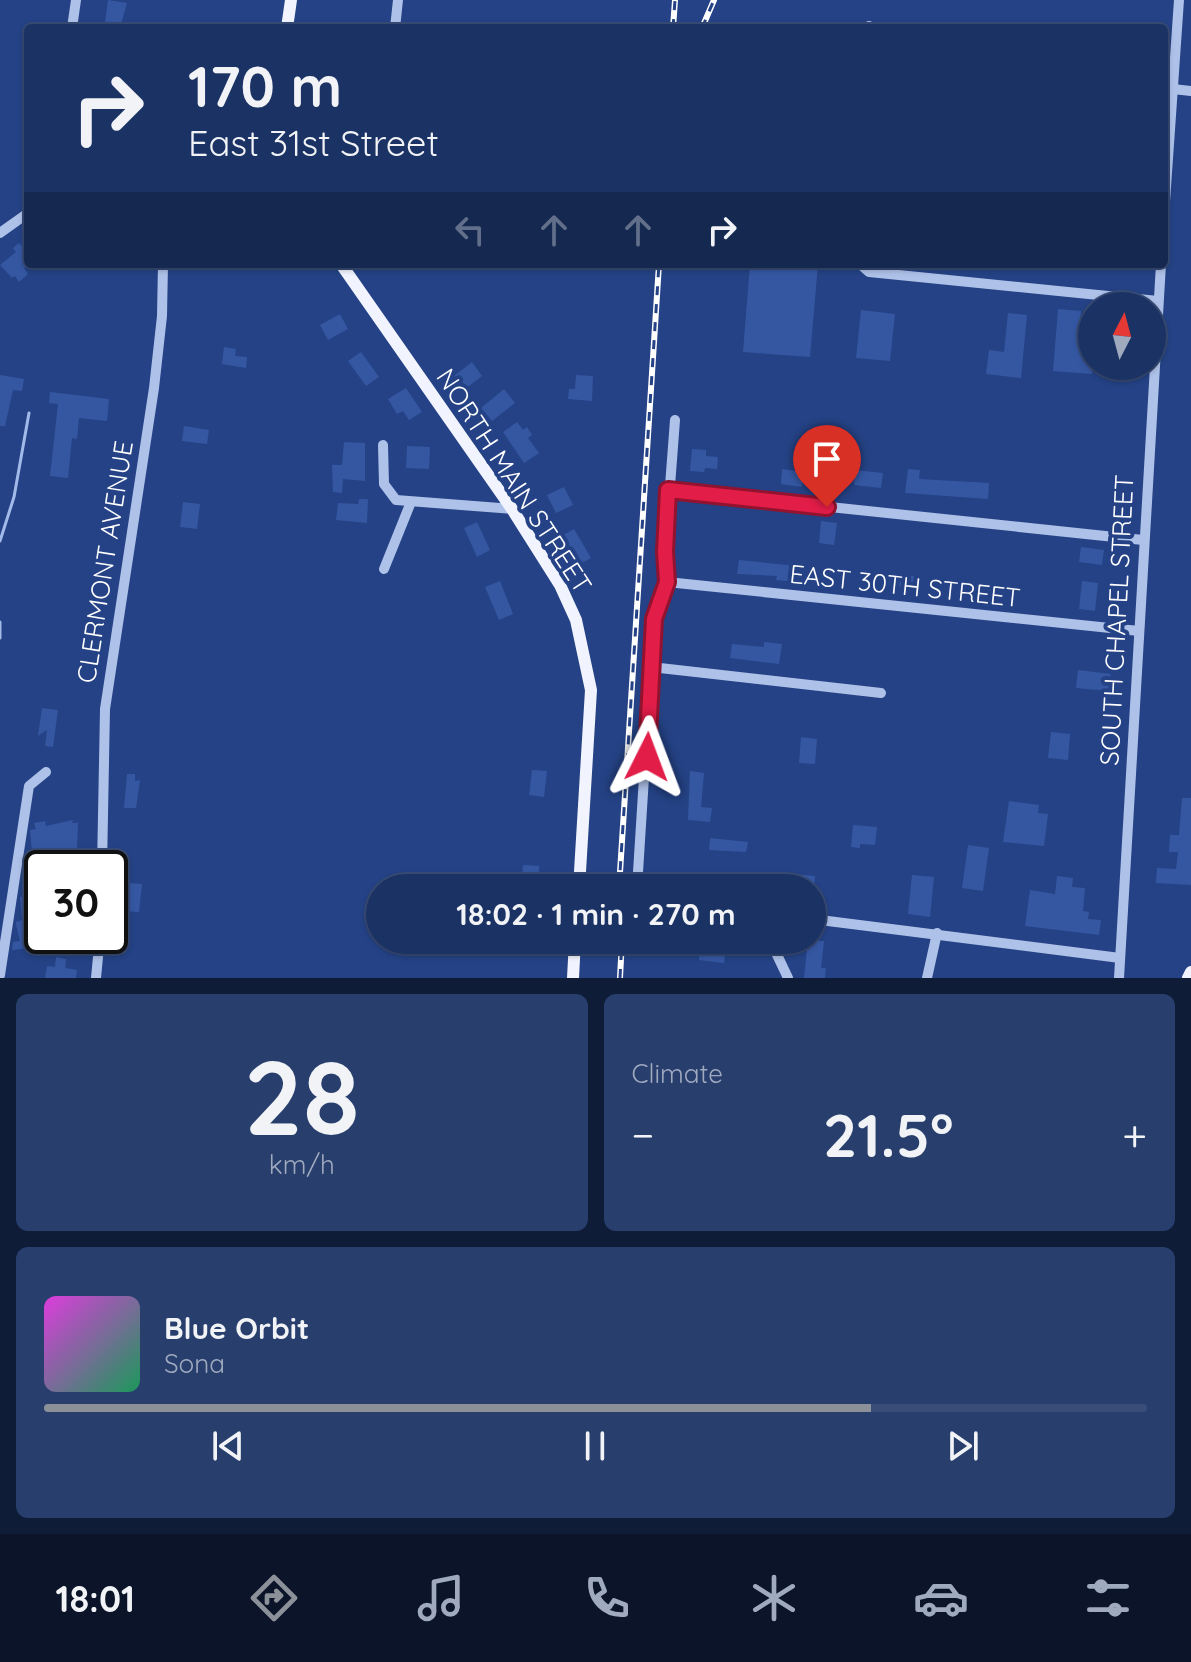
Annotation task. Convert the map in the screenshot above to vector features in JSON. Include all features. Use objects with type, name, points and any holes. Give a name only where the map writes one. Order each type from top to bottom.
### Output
[{"type":"main road","points":[[288,24],[291,0]]},
{"type":"main road","name":"NORTH MAIN STREET","points":[[344,268],[512,509],[560,585],[576,620],[591,690],[592,726],[580,874]]},
{"type":"main road","points":[[573,978],[574,954]]},
{"type":"main road","points":[[1188,978],[1191,972]]},
{"type":"street","points":[[73,24],[76,0]]},
{"type":"street","points":[[395,24],[398,0]]},
{"type":"street","points":[[1168,160],[1179,0]]},
{"type":"street","points":[[1173,89],[1191,91]]},
{"type":"street","points":[[0,233],[24,216]]},
{"type":"street","name":"CLERMONT AVENUE","points":[[102,850],[105,709],[154,388],[162,316],[163,268]]},
{"type":"street","points":[[864,268],[869,272],[1078,293]]},
{"type":"street","name":"SOUTH CHAPEL STREET","points":[[1159,292],[1161,268]]},
{"type":"street","name":"SOUTH CHAPEL STREET","points":[[1119,978],[1153,380]]},
{"type":"street","points":[[638,874],[654,619],[667,582],[668,490],[675,420]]},
{"type":"street","points":[[383,445],[384,484],[396,500],[512,509]]},
{"type":"street","points":[[668,490],[1143,540]]},
{"type":"street","points":[[384,569],[411,502]]},
{"type":"street","name":"EAST 30TH STREET","points":[[667,582],[1139,631]]},
{"type":"street","points":[[651,667],[881,693]]},
{"type":"street","points":[[0,975],[29,786],[46,772]]},
{"type":"street","points":[[826,921],[1120,958]]},
{"type":"street","points":[[927,978],[937,933]]},
{"type":"street","points":[[96,978],[98,954]]},
{"type":"street","points":[[777,954],[788,978]]},
{"type":"building","points":[[108,0],[127,3],[121,24],[105,22]]},
{"type":"building","points":[[19,243],[24,249],[24,268],[28,274],[19,282],[0,265],[16,252],[13,248]]},
{"type":"building","points":[[750,268],[818,268],[810,357],[743,352]]},
{"type":"building","points":[[1058,309],[1078,311],[1078,373],[1053,371]]},
{"type":"building","points":[[861,310],[895,314],[890,361],[856,358]]},
{"type":"building","points":[[1008,313],[1027,315],[1021,378],[986,374],[989,350],[1004,352]]},
{"type":"building","points":[[340,314],[348,329],[328,340],[320,325]]},
{"type":"building","points":[[224,347],[236,349],[235,356],[247,357],[246,368],[222,364]]},
{"type":"building","points":[[361,352],[379,377],[366,386],[348,361]]},
{"type":"building","points":[[472,362],[482,376],[465,389],[454,376]]},
{"type":"building","points":[[0,375],[24,379],[22,391],[13,390],[5,426],[0,426]]},
{"type":"building","points":[[576,375],[593,376],[592,401],[568,399],[569,389],[575,389]]},
{"type":"building","points":[[406,388],[422,412],[409,420],[403,411],[397,414],[388,399]]},
{"type":"building","points":[[504,389],[515,403],[492,421],[481,408]]},
{"type":"building","points":[[50,392],[109,399],[107,421],[79,418],[77,439],[72,438],[68,478],[50,476],[58,404],[49,403]]},
{"type":"building","points":[[517,422],[523,430],[527,427],[532,435],[528,438],[539,453],[524,463],[503,432]]},
{"type":"building","points":[[184,426],[209,430],[207,444],[182,441]]},
{"type":"building","points":[[344,442],[365,443],[365,481],[343,479],[342,493],[333,492],[332,465],[342,465]]},
{"type":"building","points":[[407,446],[430,447],[429,469],[406,468]]},
{"type":"building","points":[[692,449],[706,450],[706,456],[718,457],[717,469],[690,471]]},
{"type":"building","points":[[782,469],[804,472],[802,487],[781,484]]},
{"type":"building","points":[[908,469],[920,470],[919,479],[989,483],[988,499],[905,493]]},
{"type":"building","points":[[855,470],[883,473],[881,488],[854,485]]},
{"type":"building","points":[[564,487],[573,505],[556,513],[547,495]]},
{"type":"building","points":[[359,499],[368,499],[367,523],[336,520],[338,503],[358,504]]},
{"type":"building","points":[[183,502],[200,504],[197,529],[180,527]]},
{"type":"building","points":[[821,521],[837,523],[834,545],[819,543]]},
{"type":"building","points":[[477,522],[490,550],[477,557],[464,528]]},
{"type":"building","points":[[574,529],[591,558],[580,564],[563,535]]},
{"type":"building","points":[[1081,547],[1104,550],[1102,565],[1079,562]]},
{"type":"building","points":[[739,560],[797,566],[795,582],[776,580],[777,576],[737,574]]},
{"type":"building","points":[[884,573],[914,576],[913,588],[883,585]]},
{"type":"building","points":[[500,581],[513,614],[499,620],[485,587]]},
{"type":"building","points":[[1082,581],[1098,583],[1095,611],[1079,609]]},
{"type":"building","points":[[764,642],[782,644],[779,664],[730,658],[732,644],[764,647]]},
{"type":"building","points":[[1078,670],[1111,674],[1109,691],[1076,688]]},
{"type":"building","points":[[42,708],[58,710],[53,747],[45,746],[47,730],[38,736]]},
{"type":"building","points":[[1051,732],[1070,734],[1068,760],[1048,758]]},
{"type":"building","points":[[801,737],[817,739],[815,764],[799,763]]},
{"type":"building","points":[[532,770],[547,771],[544,797],[529,795]]},
{"type":"building","points":[[690,771],[704,773],[701,807],[712,808],[710,822],[688,820]]},
{"type":"building","points":[[127,774],[135,774],[135,781],[140,780],[136,808],[124,808]]},
{"type":"building","points":[[1182,798],[1191,798],[1191,885],[1156,883],[1157,868],[1176,869],[1178,852],[1169,852],[1170,835],[1179,835]]},
{"type":"building","points":[[1009,801],[1039,805],[1038,813],[1048,814],[1044,846],[1003,842]]},
{"type":"building","points":[[73,820],[72,823],[78,823],[77,848],[32,850],[30,830],[36,829],[34,823],[45,821],[46,826]]},
{"type":"building","points":[[853,825],[877,827],[875,845],[851,847]]},
{"type":"building","points":[[710,838],[748,842],[746,852],[709,850]]},
{"type":"building","points":[[968,845],[989,848],[983,891],[962,888]]},
{"type":"building","points":[[523,865],[539,866],[539,874],[522,874]]},
{"type":"building","points":[[912,875],[934,877],[930,917],[908,914]]},
{"type":"building","points":[[1057,876],[1073,878],[1072,887],[1085,888],[1083,911],[1089,912],[1088,919],[1101,920],[1099,935],[1025,926],[1030,890],[1055,894]]},
{"type":"building","points":[[129,883],[142,884],[139,912],[128,911]]},
{"type":"building","points":[[24,896],[24,949],[12,950],[13,942],[20,941],[16,922],[22,920],[20,897]]},
{"type":"building","points":[[699,954],[725,954],[724,963],[699,960]]},
{"type":"building","points":[[807,954],[823,954],[821,968],[826,968],[825,978],[804,978]]},
{"type":"building","points":[[56,957],[66,959],[65,968],[77,970],[76,978],[45,978],[47,966],[55,967]]},
{"type":"waterway","points":[[0,541],[14,497],[29,413]]},
{"type":"waterway","points":[[0,622],[0,638]]},
{"type":"railway","points":[[673,24],[675,0]]},
{"type":"railway","points":[[704,24],[714,0]]},
{"type":"railway","points":[[620,874],[659,268]]},
{"type":"railway","points":[[620,978],[621,954]]},
{"type":"route","points":[[647,757],[654,619],[667,582],[668,490],[827,507]]}]
